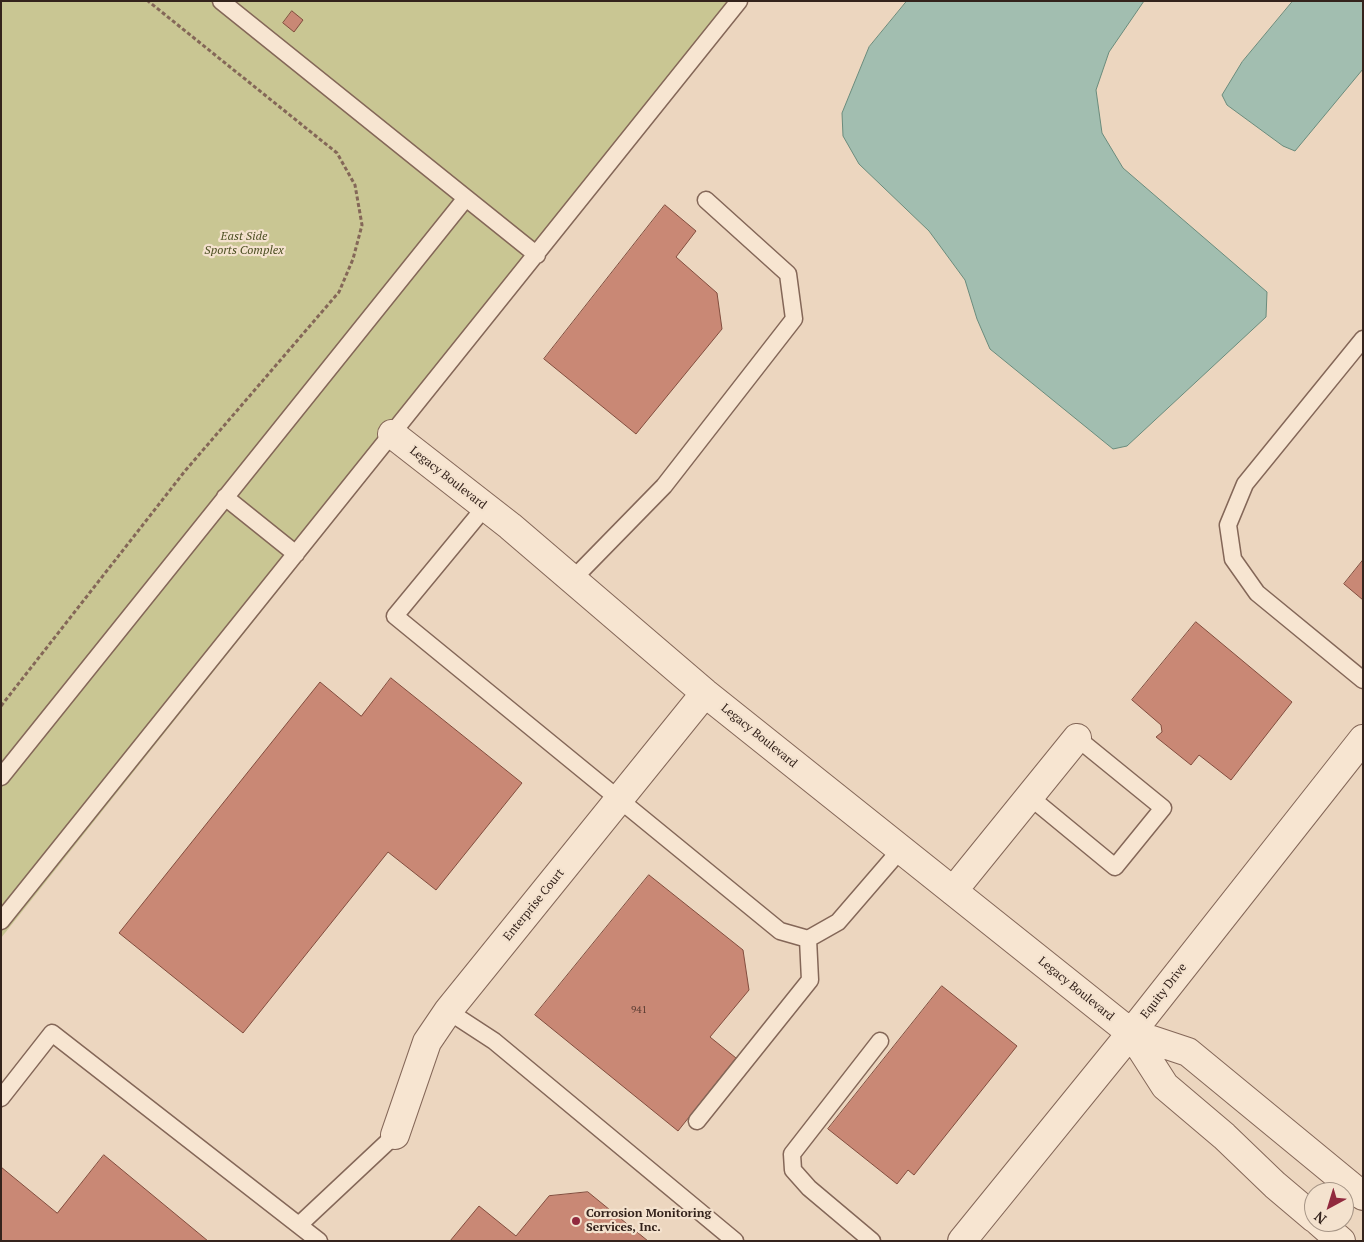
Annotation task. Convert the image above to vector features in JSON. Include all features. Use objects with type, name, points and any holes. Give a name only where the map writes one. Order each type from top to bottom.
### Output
[{"type":"street","name":"Legacy Boulevard","points":[[392,434],[485,507],[705,693],[1130,1033],[1165,1086],[1224,1136],[1275,1186],[1304,1210]]},
{"type":"street","name":"Enterprise Court","points":[[395,1135],[427,1042],[448,1011],[705,693]]},
{"type":"street","points":[[954,891],[1077,738]]},
{"type":"street","name":"Equity Drive","points":[[962,1241],[1363,739]]},
{"type":"street","name":"Legacy Boulevard","points":[[1130,1033],[1188,1052],[1363,1196]]},
{"type":"street","points":[[1331,1232],[1341,1241]]},
{"type":"lane","points":[[221,1],[537,255]]},
{"type":"lane","points":[[1,921],[739,1]]},
{"type":"lane","points":[[1,777],[466,198]]},
{"type":"lane","points":[[573,580],[664,486],[794,319],[788,274],[706,200]]},
{"type":"lane","points":[[1363,339],[1245,484],[1228,525],[1233,559],[1257,593],[1363,680]]},
{"type":"lane","points":[[225,497],[296,554]]},
{"type":"lane","points":[[485,507],[395,616],[780,931],[808,939],[838,922],[901,849]]},
{"type":"lane","points":[[1030,797],[1115,868],[1157,816],[1163,808],[1077,738]]},
{"type":"lane","points":[[697,1122],[810,980],[808,939]]},
{"type":"lane","points":[[448,1011],[494,1041],[735,1241]]},
{"type":"lane","points":[[1,1098],[52,1033],[319,1241]]},
{"type":"lane","points":[[872,1241],[809,1188],[793,1170],[792,1154],[880,1041]]},
{"type":"lane","points":[[298,1225],[395,1135]]},
{"type":"path","points":[[1,706],[185,471],[339,292],[353,259],[362,225],[355,185],[337,153],[148,1]]},
{"type":"green space","name":"East Side Sports Complex","points":[[1,1],[748,1],[1,938]]},
{"type":"shaded area","points":[[907,1],[1144,1],[1109,52],[1096,90],[1102,133],[1123,168],[1267,292],[1266,317],[1127,446],[1113,449],[990,349],[977,319],[965,280],[929,231],[859,164],[843,136],[842,113],[869,47]]},
{"type":"shaded area","points":[[1293,1],[1363,1],[1363,69],[1295,151],[1283,146],[1227,105],[1222,95],[1242,62]]},
{"type":"building","points":[[292,11],[303,20],[294,32],[283,23]]},
{"type":"building","points":[[665,205],[696,231],[676,257],[717,293],[722,329],[636,434],[544,359]]},
{"type":"building","points":[[1363,560],[1363,600],[1344,584]]},
{"type":"building","points":[[1196,622],[1292,702],[1231,780],[1199,755],[1191,765],[1156,737],[1162,732],[1161,725],[1132,700]]},
{"type":"building","points":[[391,678],[522,783],[436,890],[388,852],[243,1033],[119,933],[320,682],[361,716]]},
{"type":"building","points":[[649,875],[743,950],[749,990],[710,1037],[736,1058],[678,1131],[535,1015]]},
{"type":"building","points":[[942,986],[1017,1046],[914,1175],[908,1170],[897,1184],[828,1129]]},
{"type":"building","points":[[104,1155],[208,1241],[1,1241],[1,1167],[57,1213]]},
{"type":"building","name":"Corrosion Monitoring Services, Inc.","points":[[588,1192],[648,1241],[450,1241],[479,1206],[516,1236],[549,1196]]},
{"type":"place","name":"Corrosion Monitoring Services, Inc.","points":[[576,1221]]}]
